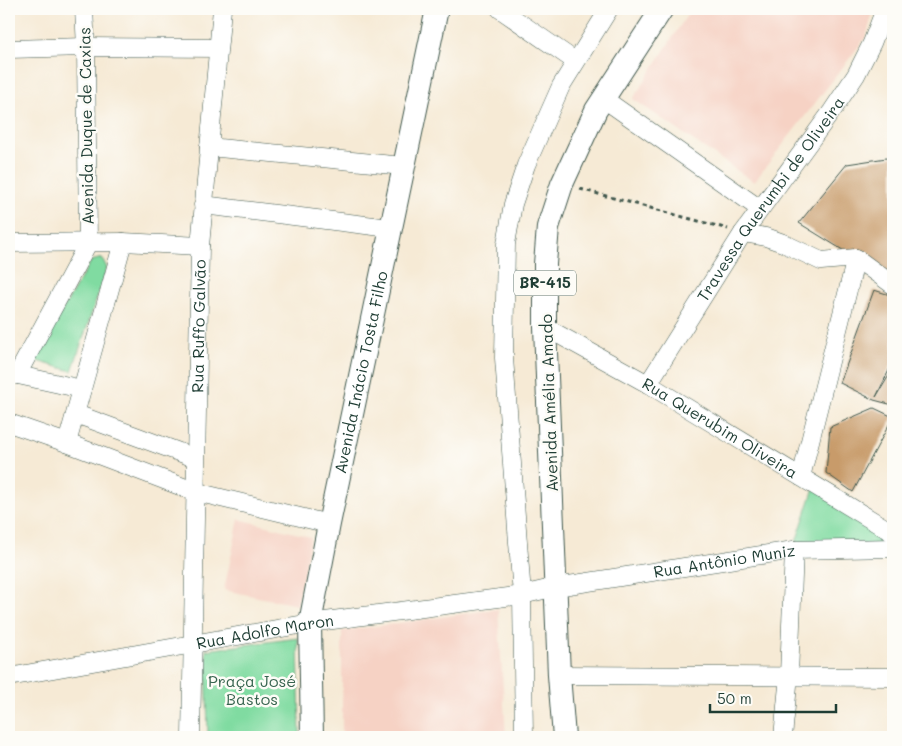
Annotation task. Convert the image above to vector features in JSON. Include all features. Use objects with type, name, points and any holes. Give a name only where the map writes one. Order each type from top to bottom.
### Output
[{"type":"main road","name":"Avenida Inácio Tosta Filho","points":[[312,737],[310,623],[390,228],[437,9]]},
{"type":"main road","name":"Avenida Amélia Amado","points":[[564,737],[559,675],[545,327],[545,264],[548,227],[562,184],[596,110],[662,9]]},
{"type":"street","name":"Avenida Duque de Caxias","points":[[84,9],[88,243]]},
{"type":"street","name":"Rua Ruffo Galvão","points":[[191,737],[200,246],[222,9]]},
{"type":"street","points":[[500,9],[575,61]]},
{"type":"street","name":"BR-415","points":[[524,737],[522,595],[504,358],[506,244],[513,204],[526,165],[561,86],[609,9]]},
{"type":"street","name":"Travessa Querumbi de Oliveira","points":[[648,384],[743,233],[856,75],[872,43],[885,9]]},
{"type":"street","points":[[9,49],[86,47],[218,48]]},
{"type":"street","points":[[604,99],[760,209]]},
{"type":"street","points":[[209,147],[404,166]]},
{"type":"street","points":[[203,205],[390,228]]},
{"type":"street","points":[[743,233],[766,237],[783,243],[821,261],[856,258],[893,285]]},
{"type":"street","points":[[9,242],[123,242],[200,246]]},
{"type":"street","points":[[67,443],[123,242]]},
{"type":"street","points":[[82,389],[13,374],[88,243]]},
{"type":"street","points":[[801,477],[856,258]]},
{"type":"street","name":"Rua Querubim Oliveira","points":[[545,327],[648,384],[893,533]]},
{"type":"street","points":[[76,414],[195,458]]},
{"type":"street","points":[[9,424],[67,443],[196,492],[329,524]]},
{"type":"street","name":"Rua Antônio Muniz","points":[[522,595],[556,587],[794,550],[893,548]]},
{"type":"street","points":[[783,737],[789,675],[794,550]]},
{"type":"street","name":"Rua Adolfo Maron","points":[[9,677],[310,623],[522,595]]},
{"type":"street","points":[[559,675],[893,677]]},
{"type":"path","points":[[562,184],[743,233]]},
{"type":"shaded area","points":[[691,9],[874,9],[866,37],[754,182],[633,99]]},
{"type":"shaded area","points":[[239,519],[311,537],[297,605],[224,590]]},
{"type":"shaded area","points":[[498,609],[506,737],[342,737],[342,631]]},
{"type":"green space","points":[[102,258],[107,268],[72,371],[33,360],[91,261]]},
{"type":"green space","points":[[815,485],[893,533],[893,546],[796,542]]},
{"type":"green space","name":"Praça José Bastos","points":[[298,638],[300,737],[208,737],[206,650]]},
{"type":"building","points":[[893,157],[893,281],[799,223],[847,164]]},
{"type":"building","points":[[874,290],[893,296],[893,362],[876,397],[893,369],[893,405],[874,400],[840,383]]},
{"type":"building","points":[[874,408],[893,417],[853,492],[826,473],[830,427]]}]
